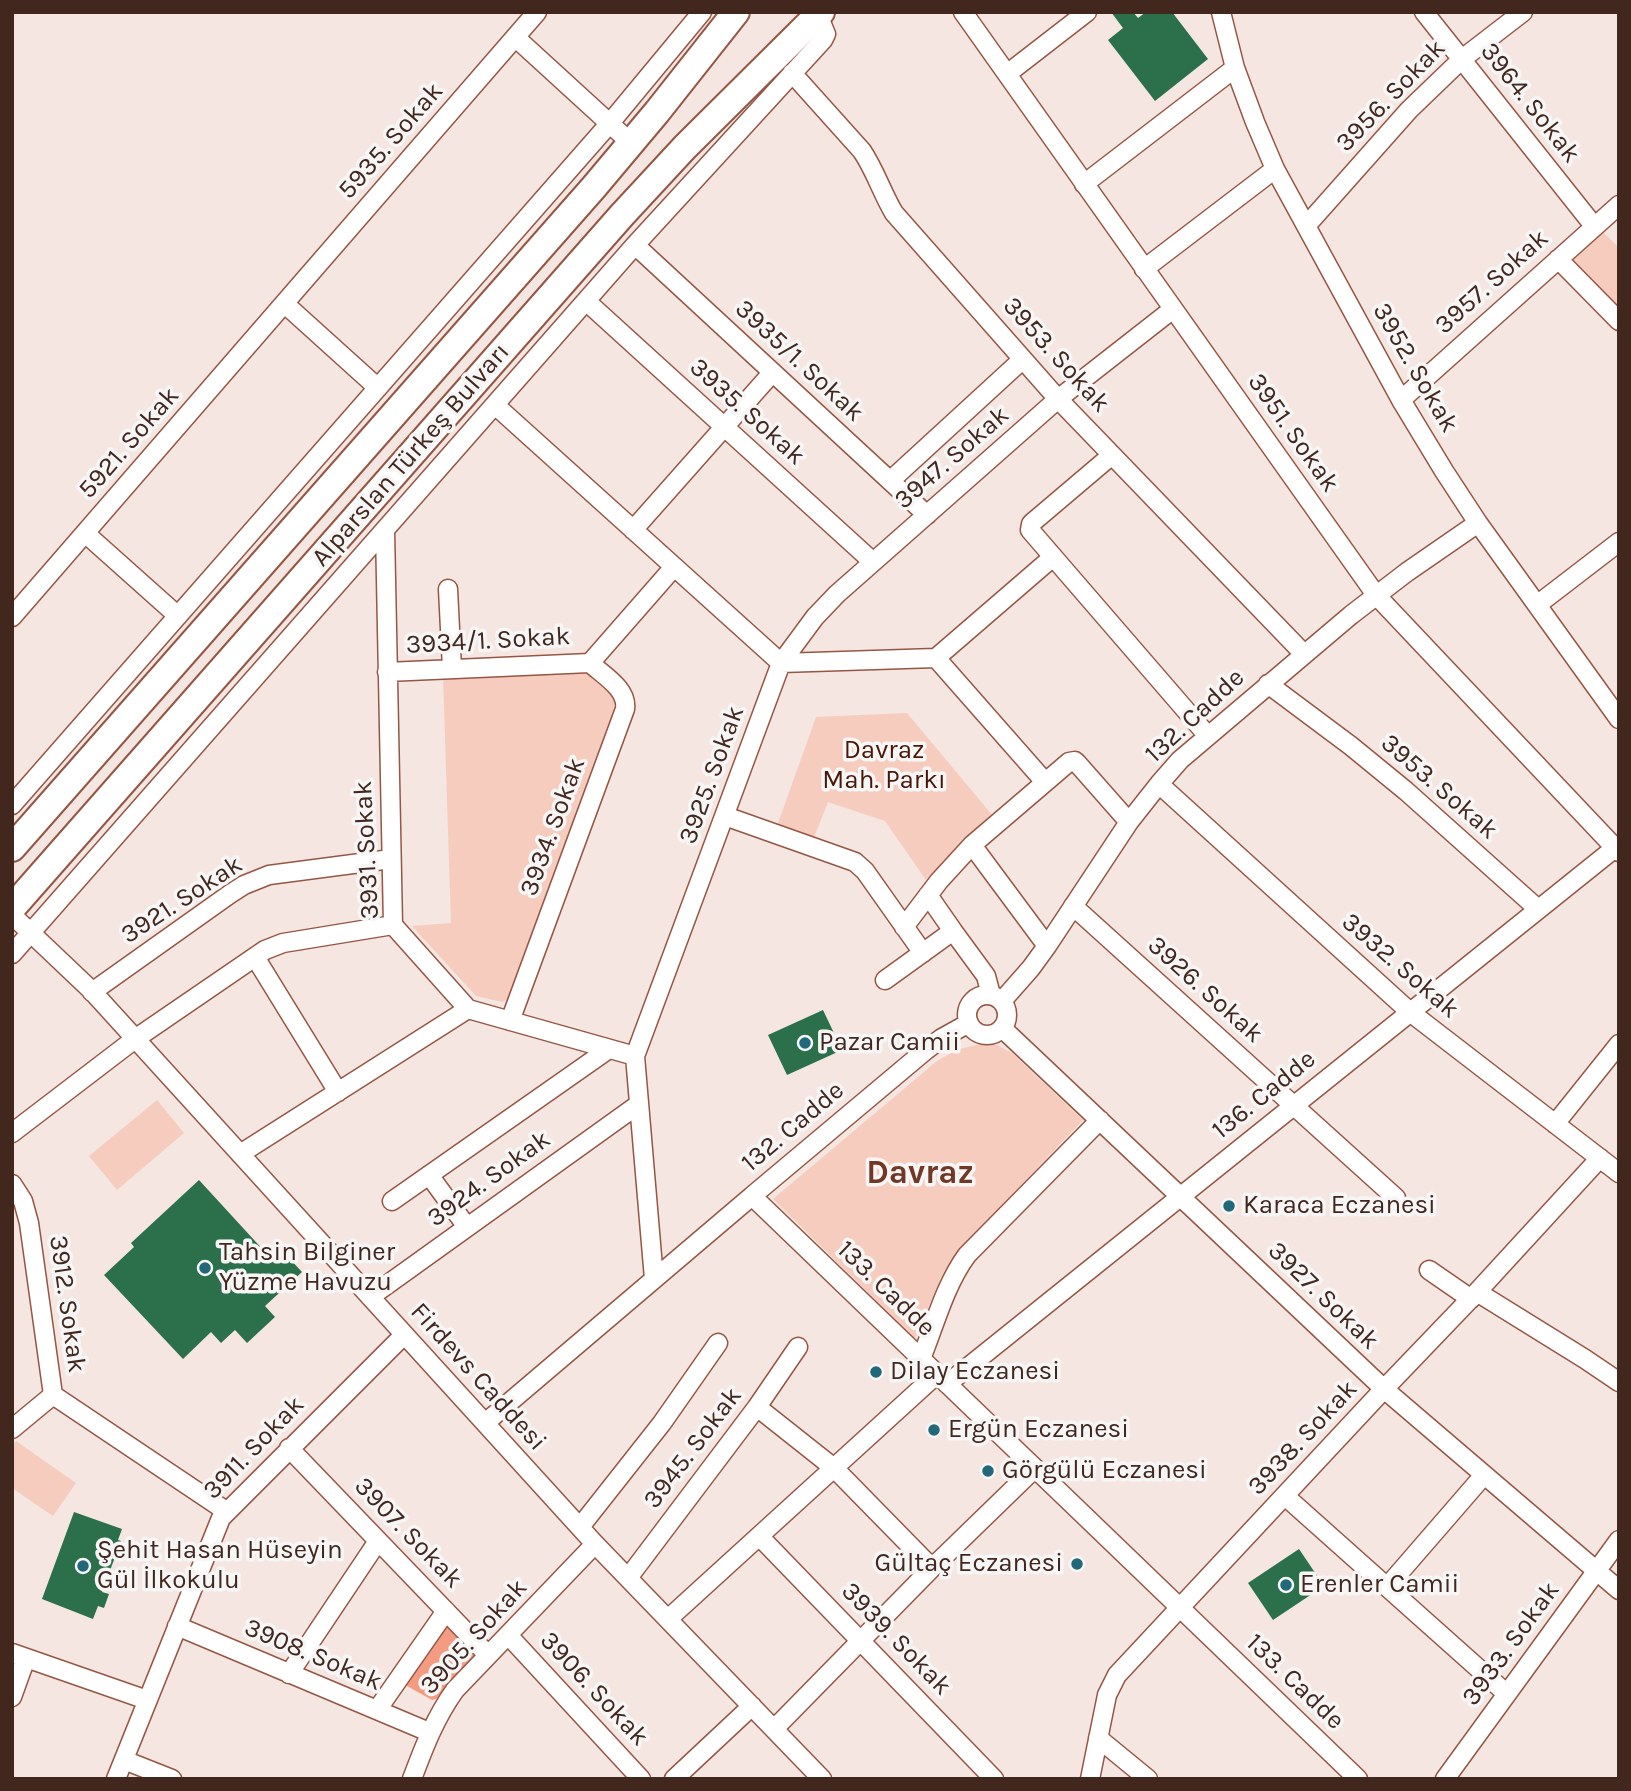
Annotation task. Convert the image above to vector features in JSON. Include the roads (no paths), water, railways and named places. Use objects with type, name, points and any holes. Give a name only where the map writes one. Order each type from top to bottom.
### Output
[{"type":"highway","name":"Alparslan Türkeş Bulvarı","points":[[12,848],[576,208],[736,12]]},
{"type":"highway","name":"Alparslan Türkeş Bulvarı","points":[[12,908],[622,215],[685,147],[819,14]]},
{"type":"street","name":"5935. Sokak","points":[[285,304],[537,12]]},
{"type":"street","points":[[12,805],[610,123],[702,12]]},
{"type":"street","name":"3951. Sokak","points":[[963,12],[1376,595],[1615,842]]},
{"type":"street","points":[[1007,74],[1087,12]]},
{"type":"street","name":"3952. Sokak","points":[[1221,12],[1236,68],[1275,169],[1401,400],[1478,523],[1619,719]]},
{"type":"street","name":"3964. Sokak","points":[[1424,12],[1594,226]]},
{"type":"street","name":"3956. Sokak","points":[[1306,226],[1409,110],[1462,59],[1524,12]]},
{"type":"street","points":[[12,954],[586,301],[825,37],[819,14]]},
{"type":"street","points":[[515,37],[631,143]]},
{"type":"street","points":[[1084,184],[1236,68]]},
{"type":"street","name":"3953. Sokak","points":[[792,73],[862,151],[894,213],[1058,400],[1304,654]]},
{"type":"street","points":[[1144,268],[1275,169]]},
{"type":"street","name":"3957. Sokak","points":[[1401,400],[1619,205]]},
{"type":"street","name":"3935/1. Sokak","points":[[635,246],[927,515]]},
{"type":"street","points":[[1558,259],[1619,321]]},
{"type":"street","name":"3935. Sokak","points":[[586,301],[873,562]]},
{"type":"street","points":[[285,304],[378,388]]},
{"type":"street","name":"5921. Sokak","points":[[12,617],[285,304]]},
{"type":"street","name":"3947. Sokak","points":[[781,663],[815,617],[837,594],[1058,400],[1173,309]]},
{"type":"street","points":[[890,481],[1023,359]]},
{"type":"street","points":[[633,530],[772,373]]},
{"type":"street","points":[[495,405],[781,663],[936,658],[1054,557]]},
{"type":"street","points":[[1112,455],[1031,524],[1030,530],[1208,736]]},
{"type":"street","name":"132. Cadde","points":[[997,998],[1031,968],[1129,822],[1180,760],[1376,595],[1478,523]]},
{"type":"street","name":"3931. Sokak","points":[[385,530],[393,925],[468,1009]]},
{"type":"street","points":[[85,533],[178,616]]},
{"type":"street","points":[[1537,605],[1619,542]]},
{"type":"street","name":"3934/1. Sokak","points":[[387,672],[590,663],[674,567]]},
{"type":"street","points":[[448,589],[452,669]]},
{"type":"street","points":[[936,658],[1045,782]]},
{"type":"street","name":"3934. Sokak","points":[[510,1021],[625,709],[626,702],[621,691],[590,663]]},
{"type":"street","name":"3925. Sokak","points":[[654,1279],[635,1056],[781,663]]},
{"type":"street","name":"3953. Sokak","points":[[1268,684],[1406,791],[1538,909]]},
{"type":"street","points":[[904,927],[972,845],[1067,763],[1074,761],[1129,822]]},
{"type":"street","name":"3932. Sokak","points":[[1159,784],[1410,1013],[1619,1173]]},
{"type":"street","points":[[725,816],[855,862],[865,871],[923,953]]},
{"type":"street","name":"136. Cadde","points":[[668,1619],[834,1468],[942,1379],[1181,1196],[1538,909],[1615,842]]},
{"type":"street","points":[[972,845],[1047,946]]},
{"type":"street","name":"3921. Sokak","points":[[92,992],[250,882],[270,876],[391,859]]},
{"type":"street","points":[[928,895],[986,976],[1007,1013],[1007,1020],[994,1034],[975,1031],[969,1023],[969,1006],[984,995],[997,998]]},
{"type":"street","name":"3926. Sokak","points":[[1073,906],[1396,1198]]},
{"type":"street","name":"Firdevs Caddesi","points":[[12,915],[92,992],[580,1527],[822,1779]]},
{"type":"street","points":[[12,1133],[135,1039],[274,945],[393,925]]},
{"type":"street","points":[[885,980],[953,931]]},
{"type":"street","points":[[255,957],[338,1092]]},
{"type":"street","points":[[240,1154],[468,1009],[635,1056]]},
{"type":"street","name":"132. Cadde","points":[[752,1196],[926,1050],[969,1023]]},
{"type":"street","name":"3927. Sokak","points":[[1002,1028],[1384,1389],[1619,1590]]},
{"type":"street","points":[[1555,1124],[1619,1044]]},
{"type":"street","points":[[392,1201],[609,1049]]},
{"type":"street","name":"3924. Sokak","points":[[370,1297],[639,1104]]},
{"type":"street","points":[[921,1359],[952,1279],[967,1255],[1100,1120]]},
{"type":"street","name":"3938. Sokak","points":[[1090,1779],[1107,1695],[1117,1675],[1600,1158]]},
{"type":"street","points":[[429,1175],[467,1227]]},
{"type":"street","name":"3912. Sokak","points":[[12,1184],[23,1201],[29,1223],[53,1395],[226,1511]]},
{"type":"street","points":[[485,1423],[752,1196]]},
{"type":"street","name":"133. Cadde","points":[[752,1196],[1358,1779]]},
{"type":"street","points":[[1429,1270],[1586,1359],[1619,1382]]},
{"type":"street","name":"3911. Sokak","points":[[116,1779],[216,1526],[226,1511],[404,1335]]},
{"type":"street","points":[[580,1527],[662,1423],[718,1343]]},
{"type":"street","name":"3945. Sokak","points":[[628,1578],[757,1407],[798,1347]]},
{"type":"street","points":[[12,1429],[53,1395]]},
{"type":"street","points":[[757,1407],[834,1468],[932,1568]]},
{"type":"street","name":"3907. Sokak","points":[[289,1448],[488,1655]]},
{"type":"street","points":[[774,1729],[932,1568],[1035,1468]]},
{"type":"street","points":[[1387,1587],[1484,1475]]},
{"type":"street","points":[[1285,1496],[1507,1694]]},
{"type":"street","name":"3939. Sokak","points":[[759,1536],[994,1779]]},
{"type":"street","name":"3933. Sokak","points":[[1445,1779],[1619,1540]]},
{"type":"street","points":[[289,1674],[379,1541]]},
{"type":"street","name":"3905. Sokak","points":[[412,1779],[429,1732],[455,1690],[596,1544]]},
{"type":"street","points":[[377,1710],[446,1611]]},
{"type":"street","name":"3908. Sokak","points":[[177,1626],[429,1732]]},
{"type":"street","name":"3906. Sokak","points":[[508,1634],[641,1779]]},
{"type":"street","points":[[12,1697],[19,1655],[147,1700]]},
{"type":"street","points":[[674,1779],[752,1706]]},
{"type":"street","points":[[1098,1738],[1147,1779]]},
{"type":"street","points":[[124,1759],[172,1779]]},
{"type":"place","name":"Pazar Camii","points":[[805,1043]]},
{"type":"place","name":"Karaca Eczanesi","points":[[1229,1206]]},
{"type":"place","name":"Tahsin Bilginer Yüzme Havuzu","points":[[205,1268]]},
{"type":"place","name":"Dilay Eczanesi","points":[[876,1372]]},
{"type":"place","name":"Ergün Eczanesi","points":[[934,1430]]},
{"type":"place","name":"Görgülü Eczanesi","points":[[988,1471]]},
{"type":"place","name":"Gültaç Eczanesi","points":[[1077,1564]]},
{"type":"place","name":"Şehit Hasan Hüseyin Gül İlkokulu","points":[[83,1566]]},
{"type":"place","name":"Erenler Camii","points":[[1286,1585]]},
{"type":"district","name":"Davraz","points":[[920,1174]]},
{"type":"park label","name":"Davraz Mah. Parkı","points":[[884,766]]}]
